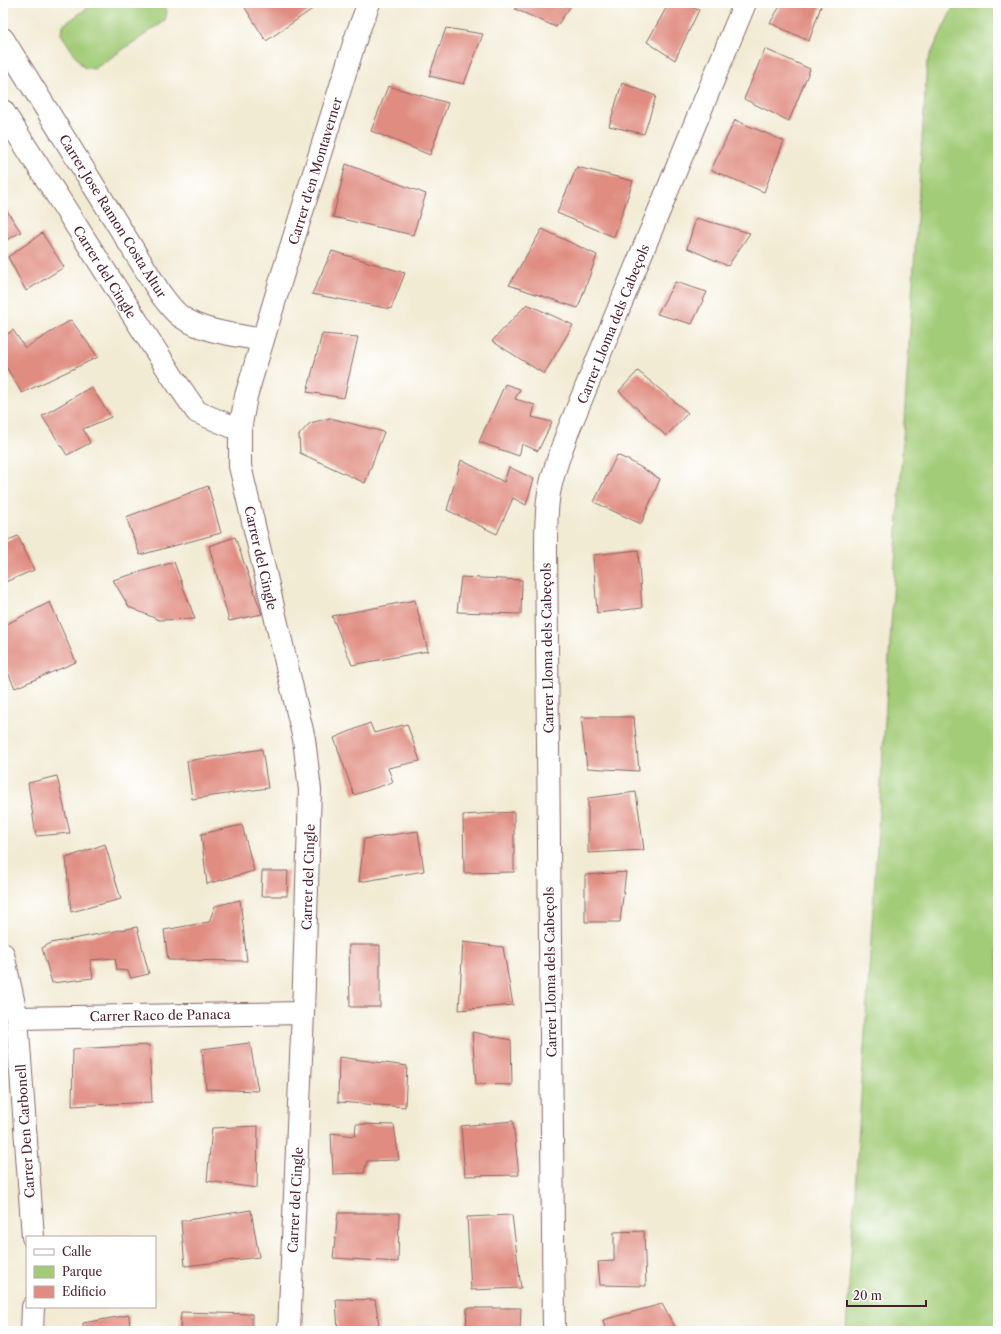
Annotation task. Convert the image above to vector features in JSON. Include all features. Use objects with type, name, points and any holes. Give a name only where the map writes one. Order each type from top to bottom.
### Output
[{"type":"street","name":"Carrer d'en Montaverner","points":[[263,340],[357,34],[369,3]]},
{"type":"street","name":"Carrer Lloma dels Cabeçols","points":[[554,1331],[546,548],[546,520],[549,492],[557,461],[568,431],[745,3]]},
{"type":"street","name":"Carrer Jose Ramon Costa Altur","points":[[3,39],[156,286],[171,307],[180,316],[203,327],[263,340]]},
{"type":"street","name":"Carrer del Cingle","points":[[3,112],[167,370],[197,412],[240,430]]},
{"type":"street","name":"Carrer del Cingle","points":[[263,340],[246,396],[240,430],[240,466],[304,739],[310,790],[303,1013],[289,1331]]},
{"type":"street","name":"Carrer Den Carbonell","points":[[3,954],[17,1018],[34,1236]]},
{"type":"street","name":"Carrer Raco de Panaca","points":[[17,1018],[303,1013]]},
{"type":"street","points":[[32,1331],[33,1308]]},
{"type":"green space","points":[[95,3],[161,3],[167,11],[165,21],[94,69],[83,67],[61,34],[63,25]]},
{"type":"green space","points":[[955,3],[998,3],[998,1331],[846,1331],[927,62]]},
{"type":"building","points":[[242,3],[321,3],[266,41]]},
{"type":"building","points":[[518,3],[573,3],[556,27],[515,9]]},
{"type":"building","points":[[669,3],[679,3],[699,10],[675,60],[647,42]]},
{"type":"building","points":[[782,3],[822,3],[809,41],[770,23]]},
{"type":"building","points":[[446,28],[483,34],[464,84],[429,76]]},
{"type":"building","points":[[765,49],[810,69],[789,121],[744,99]]},
{"type":"building","points":[[622,83],[656,96],[644,134],[609,126]]},
{"type":"building","points":[[388,86],[448,103],[430,155],[371,131]]},
{"type":"building","points":[[735,120],[784,141],[764,192],[711,170]]},
{"type":"building","points":[[346,164],[426,194],[413,235],[333,217]]},
{"type":"building","points":[[577,167],[633,181],[614,237],[557,213]]},
{"type":"building","points":[[3,205],[21,232],[3,242]]},
{"type":"building","points":[[696,218],[750,233],[728,266],[687,248]]},
{"type":"building","points":[[542,229],[597,255],[578,308],[509,285]]},
{"type":"building","points":[[42,233],[64,267],[26,291],[8,257]]},
{"type":"building","points":[[332,251],[405,273],[391,309],[312,294]]},
{"type":"building","points":[[675,282],[707,292],[692,324],[657,314]]},
{"type":"building","points":[[527,304],[573,325],[544,374],[492,341]]},
{"type":"building","points":[[71,320],[98,357],[22,393],[3,362],[3,337],[13,330],[25,348]]},
{"type":"building","points":[[322,334],[358,337],[344,398],[307,392]]},
{"type":"building","points":[[638,371],[688,413],[666,436],[619,391]]},
{"type":"building","points":[[505,384],[520,389],[515,399],[535,405],[532,417],[552,422],[538,451],[522,444],[519,456],[479,442]]},
{"type":"building","points":[[91,387],[111,417],[83,429],[90,443],[67,455],[42,416]]},
{"type":"building","points":[[330,418],[384,432],[365,483],[300,453],[299,435],[310,423]]},
{"type":"building","points":[[617,455],[660,479],[641,524],[594,502]]},
{"type":"building","points":[[461,460],[504,482],[509,467],[534,479],[526,505],[513,498],[497,534],[447,510]]},
{"type":"building","points":[[208,486],[221,533],[140,555],[126,517]]},
{"type":"building","points":[[18,536],[34,570],[3,583],[3,542]]},
{"type":"building","points":[[235,537],[262,614],[229,621],[209,546]]},
{"type":"building","points":[[638,550],[642,608],[597,613],[593,555]]},
{"type":"building","points":[[174,562],[195,619],[159,620],[129,607],[113,580]]},
{"type":"building","points":[[461,577],[522,580],[521,614],[457,612]]},
{"type":"building","points":[[415,600],[428,651],[352,665],[332,616]]},
{"type":"building","points":[[50,602],[76,662],[15,688],[3,662],[3,626]]},
{"type":"building","points":[[581,717],[634,717],[639,771],[587,768]]},
{"type":"building","points":[[370,723],[374,733],[407,724],[420,761],[388,768],[393,782],[354,795],[334,738]]},
{"type":"building","points":[[262,749],[268,788],[192,799],[187,761]]},
{"type":"building","points":[[57,776],[70,833],[36,836],[28,783]]},
{"type":"building","points":[[636,792],[644,850],[588,853],[588,798]]},
{"type":"building","points":[[514,812],[514,872],[464,873],[463,815]]},
{"type":"building","points":[[242,825],[254,871],[207,884],[201,834]]},
{"type":"building","points":[[418,831],[424,871],[359,882],[364,839]]},
{"type":"building","points":[[105,844],[121,899],[71,912],[66,858]]},
{"type":"building","points":[[262,871],[288,871],[287,896],[261,896]]},
{"type":"building","points":[[626,872],[620,922],[585,922],[585,875]]},
{"type":"building","points":[[240,900],[247,961],[168,960],[164,930],[209,922],[215,906]]},
{"type":"building","points":[[137,927],[149,974],[131,978],[128,971],[117,970],[115,958],[90,960],[93,978],[52,983],[42,948],[51,943]]},
{"type":"building","points":[[463,942],[503,947],[513,1005],[459,1010]]},
{"type":"building","points":[[349,945],[380,945],[380,1007],[350,1007]]},
{"type":"building","points":[[472,1032],[511,1040],[512,1085],[476,1084]]},
{"type":"building","points":[[250,1043],[258,1091],[206,1089],[202,1049]]},
{"type":"building","points":[[149,1045],[152,1102],[72,1106],[73,1049]]},
{"type":"building","points":[[339,1057],[407,1066],[405,1107],[338,1102]]},
{"type":"building","points":[[513,1121],[519,1175],[465,1176],[461,1126]]},
{"type":"building","points":[[356,1124],[394,1125],[399,1160],[367,1161],[364,1173],[333,1174],[331,1133],[355,1136]]},
{"type":"building","points":[[258,1126],[257,1188],[207,1181],[212,1128]]},
{"type":"building","points":[[251,1210],[259,1257],[185,1266],[181,1221]]},
{"type":"building","points":[[338,1213],[399,1213],[398,1262],[333,1258]]},
{"type":"building","points":[[512,1215],[521,1288],[471,1290],[467,1217]]},
{"type":"building","points":[[644,1231],[646,1286],[600,1285],[598,1262],[614,1261],[614,1232]]},
{"type":"building","points":[[336,1299],[375,1300],[380,1331],[338,1331]]},
{"type":"building","points":[[662,1304],[676,1329],[670,1331],[606,1331],[603,1320]]},
{"type":"building","points":[[467,1308],[521,1308],[520,1331],[466,1331]]},
{"type":"building","points":[[181,1312],[252,1314],[252,1331],[180,1331]]},
{"type":"building","points":[[129,1315],[130,1331],[83,1331],[83,1323]]}]
